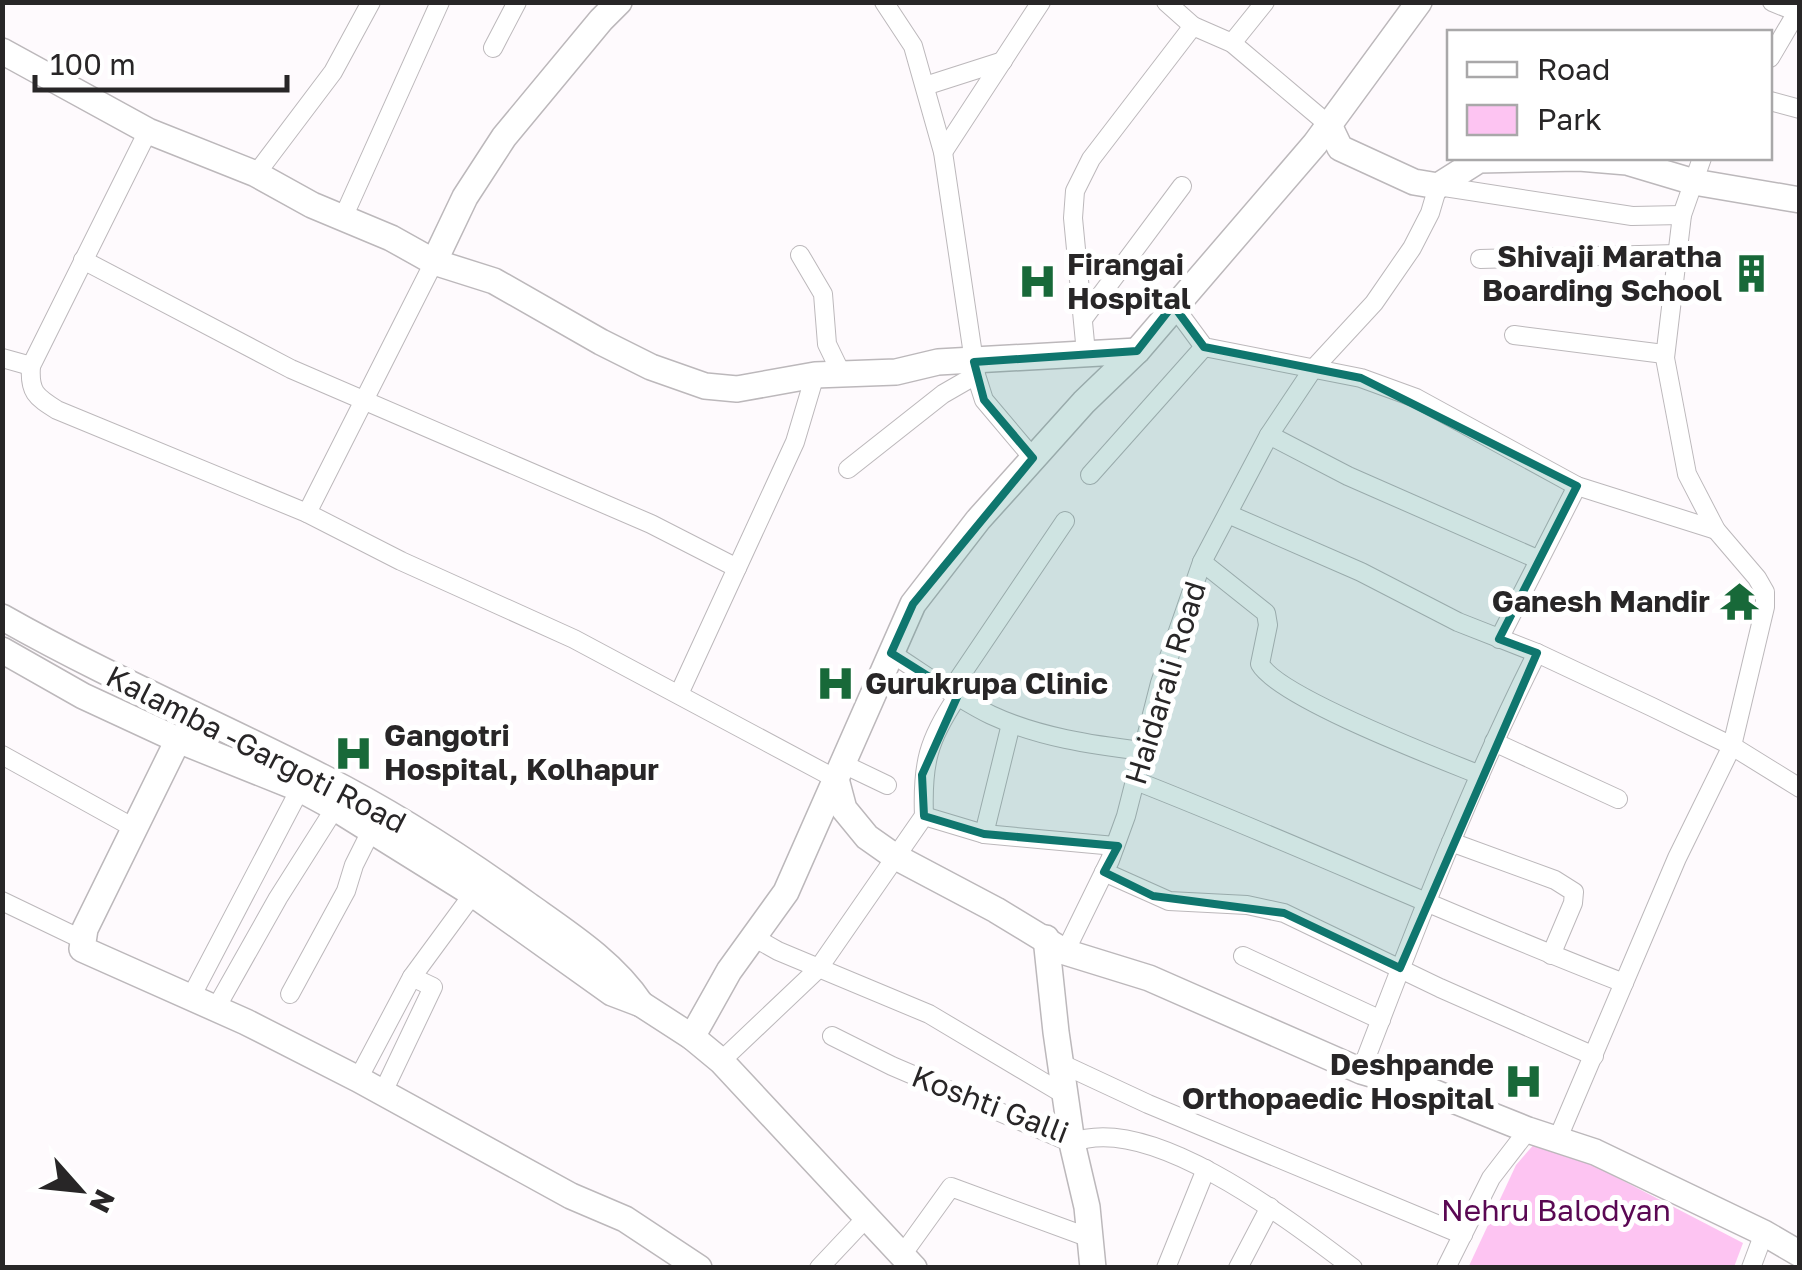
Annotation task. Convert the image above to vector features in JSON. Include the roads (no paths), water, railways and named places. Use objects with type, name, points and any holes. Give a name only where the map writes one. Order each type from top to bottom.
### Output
[{"type":"street","points":[[256,174],[333,72],[371,2]]},
{"type":"street","points":[[342,220],[440,2]]},
{"type":"street","points":[[493,48],[516,2]]},
{"type":"street","points":[[306,514],[465,197],[504,137],[620,2]]},
{"type":"street","points":[[884,2],[913,46],[943,152],[975,368],[984,400],[1033,458]]},
{"type":"street","points":[[943,152],[1041,2]]},
{"type":"street","points":[[1166,2],[1193,26],[1232,44],[1329,125],[1340,148],[1414,182],[1632,216],[1682,215]]},
{"type":"street","points":[[1232,44],[1265,2]]},
{"type":"street","points":[[692,1036],[729,970],[786,892],[913,604],[978,520],[1084,402],[1137,351],[1329,125],[1419,2]]},
{"type":"street","points":[[1772,2],[1798,10],[1772,55]]},
{"type":"street","points":[[1086,354],[1073,218],[1075,191],[1091,158],[1193,26]]},
{"type":"street","points":[[2,51],[148,130],[256,174],[342,220],[391,238],[434,262],[494,281],[601,342],[652,367],[705,386],[737,389],[815,375],[896,372],[938,362],[975,368],[1137,351]]},
{"type":"street","points":[[924,86],[1003,60]]},
{"type":"street","points":[[1772,101],[1800,108]]},
{"type":"street","points":[[148,130],[31,366],[30,384],[35,396],[57,410],[306,514],[574,639],[839,772],[887,785]]},
{"type":"street","points":[[1438,186],[1479,160]]},
{"type":"street","points":[[1596,160],[1698,170],[1800,200]]},
{"type":"street","points":[[1558,1138],[1676,858],[1732,746],[1765,607],[1765,592],[1716,530],[1687,474],[1664,354],[1682,215],[1698,170]]},
{"type":"street","points":[[1083,319],[1182,186]]},
{"type":"street","name":"Haidarali Road","points":[[1056,945],[1104,872],[1115,846],[1160,683],[1202,562],[1269,435],[1313,370],[1374,303],[1412,248],[1430,213],[1438,186]]},
{"type":"street","points":[[1480,260],[1677,254]]},
{"type":"street","points":[[800,255],[823,294],[827,344],[842,375]]},
{"type":"street","points":[[83,260],[291,369],[651,524],[737,568]]},
{"type":"street","points":[[1173,305],[1204,347],[1361,378],[1416,398],[1577,486],[1716,530]]},
{"type":"street","points":[[1514,335],[1664,354]]},
{"type":"street","points":[[1090,476],[1204,347]]},
{"type":"street","points":[[2,358],[31,366]]},
{"type":"street","points":[[848,469],[975,368]]},
{"type":"street","points":[[679,694],[794,442],[815,375]]},
{"type":"street","points":[[1269,435],[1348,476],[1538,558]]},
{"type":"street","points":[[1499,639],[1577,486]]},
{"type":"street","points":[[1228,514],[1732,746],[1800,788]]},
{"type":"street","points":[[721,1062],[818,969],[924,816],[922,775],[954,693],[1065,521]]},
{"type":"street","points":[[1202,562],[1266,613],[1268,626],[1260,664],[1275,681],[1394,740],[1480,775]]},
{"type":"street","points":[[3,652],[12,623]]},
{"type":"street","name":"Kalamba -Gargoti Road","points":[[12,623],[325,779],[487,876],[624,979],[641,1004]]},
{"type":"street","name":"Kalamba -Gargoti Road","points":[[3,652],[82,696],[300,789],[473,894],[612,993],[641,1004],[692,1036],[908,1261]]},
{"type":"street","points":[[892,653],[1012,724],[1094,745],[1143,752]]},
{"type":"street","points":[[1362,1072],[1450,842],[1537,653]]},
{"type":"street","points":[[192,714],[81,939],[82,949],[216,1008],[358,1078],[571,1196],[625,1219],[699,1268]]},
{"type":"street","points":[[984,834],[1012,724]]},
{"type":"street","points":[[1494,742],[1618,799]]},
{"type":"street","points":[[2,755],[134,828]]},
{"type":"street","points":[[839,772],[844,809],[852,821],[894,856],[1056,945],[1149,978],[1362,1072],[1433,1092],[1595,1152],[1764,1232],[1800,1254]]},
{"type":"street","points":[[1136,781],[1624,983]]},
{"type":"street","points":[[191,997],[300,789]]},
{"type":"street","points":[[216,1008],[334,808]]},
{"type":"street","points":[[924,816],[984,834],[1115,846]]},
{"type":"street","points":[[290,994],[346,891],[371,832]]},
{"type":"street","points":[[1450,842],[1555,880],[1574,892],[1574,903],[1550,955]]},
{"type":"street","points":[[1104,872],[1169,901],[1246,905],[1284,912],[1594,1056]]},
{"type":"street","points":[[358,1078],[412,977],[473,894]]},
{"type":"street","points":[[2,901],[81,939]]},
{"type":"street","points":[[755,938],[818,969],[930,1014],[1065,1095]]},
{"type":"street","points":[[1056,945],[1060,1063],[1093,1268]]},
{"type":"street","points":[[1243,956],[1381,1020]]},
{"type":"street","points":[[383,1092],[433,988],[412,977]]},
{"type":"street","name":"Koshti Galli","points":[[832,1036],[1072,1143],[1090,1136],[1112,1136],[1190,1161],[1270,1207],[1342,1264]]},
{"type":"street","points":[[1060,1063],[1148,1104],[1463,1235]]},
{"type":"street","points":[[1446,1268],[1491,1178],[1528,1130]]},
{"type":"street","points":[[1166,1268],[1206,1169]]},
{"type":"street","points":[[908,1261],[952,1187],[1090,1238]]},
{"type":"street","points":[[1238,1268],[1270,1207]]},
{"type":"street","points":[[819,1268],[866,1216]]},
{"type":"street","points":[[1751,1268],[1764,1232]]},
{"type":"place","name":"Shivaji Maratha Boarding School","points":[[1752,274]]},
{"type":"place","name":"Firangai Hospital","points":[[1037,282]]},
{"type":"place","name":"Ganesh Mandir","points":[[1740,602]]},
{"type":"place","name":"Gurukrupa Clinic","points":[[835,684]]},
{"type":"place","name":"Gangotri Hospital, Kolhapur","points":[[354,753]]},
{"type":"place","name":"Deshpande Orthopaedic Hospital","points":[[1524,1082]]},
{"type":"park label","name":"Nehru Balodyan","points":[[1556,1211]]}]
